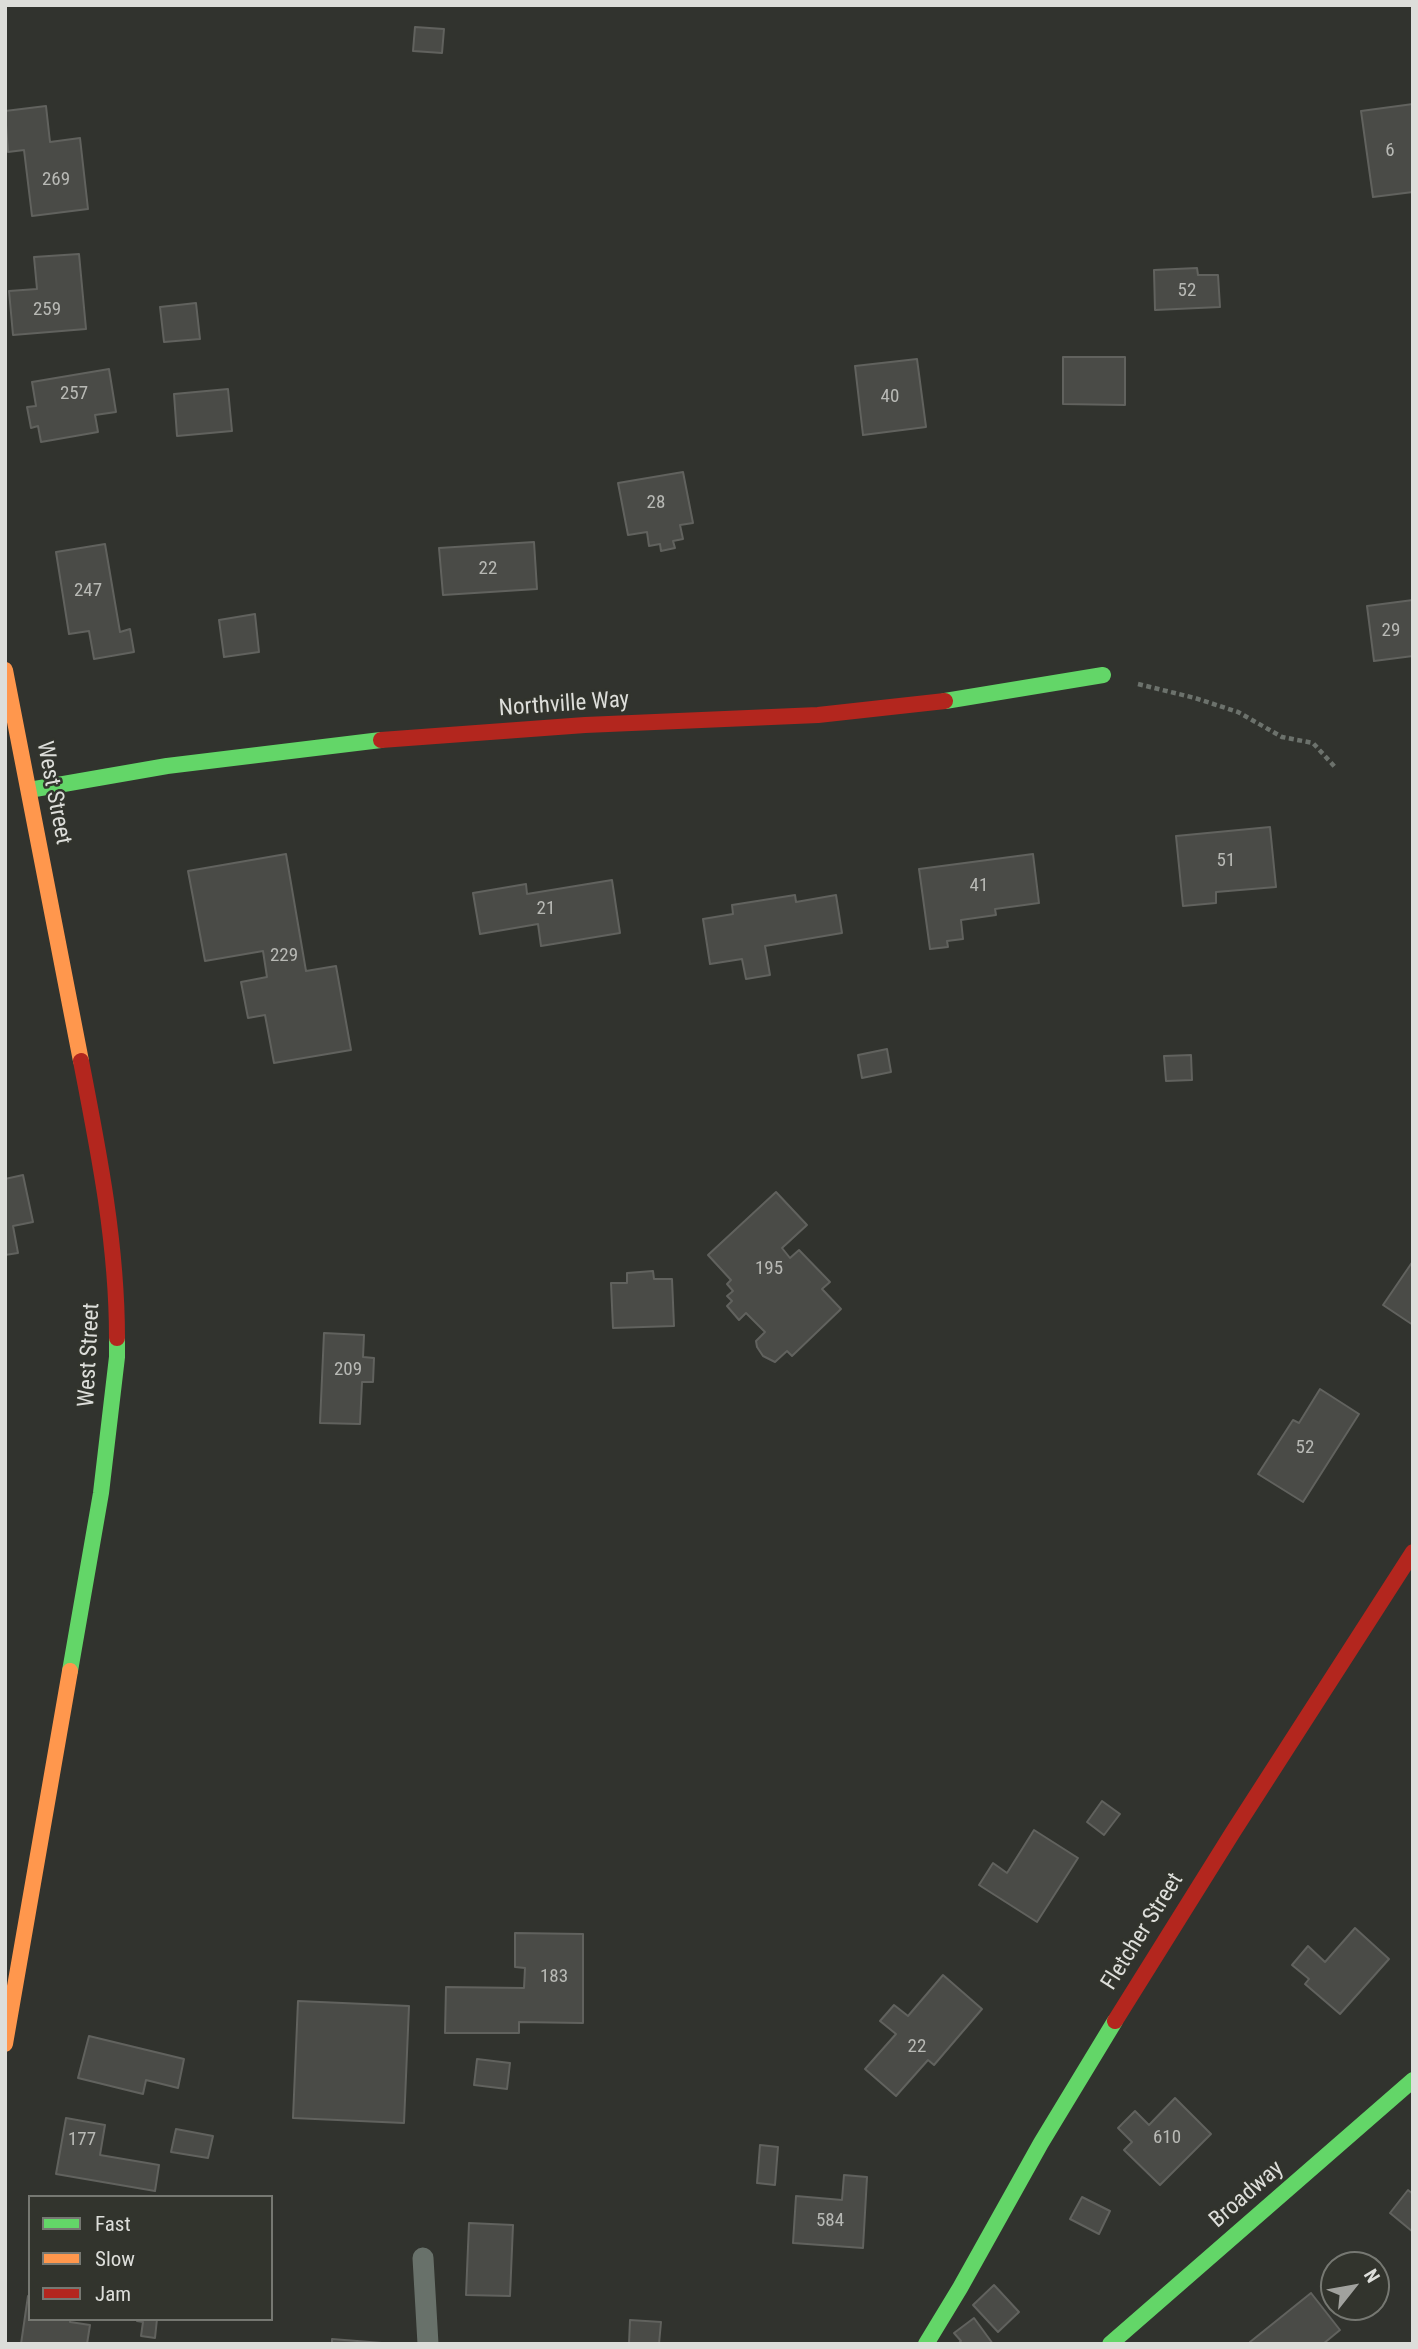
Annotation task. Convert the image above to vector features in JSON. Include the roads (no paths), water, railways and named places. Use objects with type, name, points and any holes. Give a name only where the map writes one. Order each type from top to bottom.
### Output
[{"type":"street","name":"West Street","points":[[5,670],[105,1182],[117,1291],[117,1357],[101,1493],[5,2044]]},
{"type":"street","name":"Northville Way","points":[[29,790],[106,774],[294,748],[585,725],[851,712],[977,697],[1103,675]]},
{"type":"street","name":"Fletcher Street","points":[[926,2344],[950,2308],[1056,2118],[1193,1893],[1413,1552]]},
{"type":"street","name":"Broadway","points":[[1110,2344],[1413,2080]]},
{"type":"lane","points":[[423,2258],[428,2344]]}]
